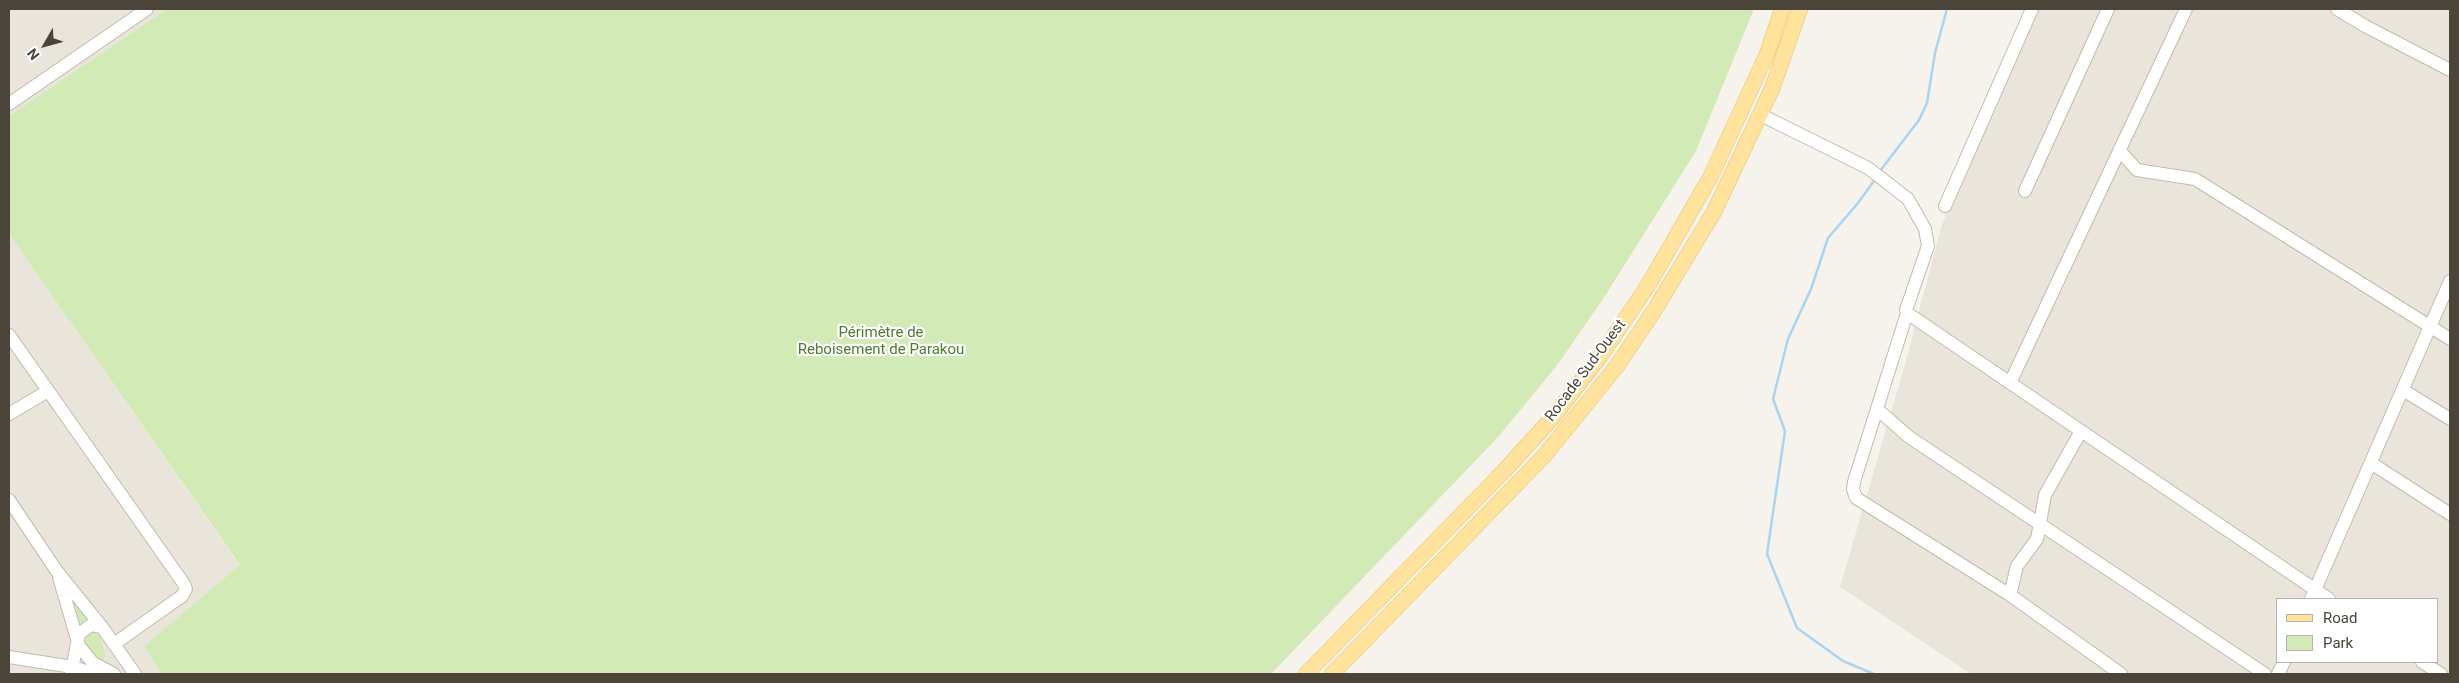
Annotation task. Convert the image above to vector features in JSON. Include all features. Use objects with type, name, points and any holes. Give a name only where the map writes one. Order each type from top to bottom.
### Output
[{"type":"main road","name":"Rocade Sud-Ouest","points":[[1306,674],[1504,471],[1554,416],[1602,355],[1647,287],[1711,176],[1767,54],[1782,9]]},
{"type":"main road","name":"Rocade Sud-Ouest","points":[[1332,674],[1544,456],[1593,397],[1652,314],[1714,212],[1761,115],[1787,51],[1800,9]]},
{"type":"street","points":[[9,104],[147,9]]},
{"type":"street","points":[[1945,206],[2032,9]]},
{"type":"street","points":[[2025,190],[2108,9]]},
{"type":"street","points":[[2010,383],[2186,9]]},
{"type":"street","points":[[2337,9],[2365,26],[2450,70]]},
{"type":"street","points":[[1761,115],[1868,168],[1908,199],[1925,229],[1928,246],[1906,310],[1907,313],[1854,482],[1853,489],[1856,498],[2010,595],[2121,674]]},
{"type":"street","points":[[2119,150],[2137,170],[2195,179],[2450,339]]},
{"type":"street","points":[[1907,313],[2081,431],[2313,595],[2450,281]]},
{"type":"street","points":[[9,335],[186,589],[182,596],[116,646],[115,660],[103,673]]},
{"type":"street","points":[[2403,390],[2450,419]]},
{"type":"street","points":[[9,414],[48,391]]},
{"type":"street","points":[[1877,409],[1909,437],[2265,674]]},
{"type":"street","points":[[2010,595],[2017,566],[2037,539],[2045,495],[2081,431]]},
{"type":"street","points":[[2371,463],[2450,514]]},
{"type":"street","points":[[12,504],[56,570],[102,627],[135,674]]},
{"type":"street","points":[[9,522],[12,504]]},
{"type":"street","points":[[56,570],[77,641],[88,658],[103,673]]},
{"type":"street","points":[[72,670],[77,641],[81,632],[87,627],[102,627]]},
{"type":"street","points":[[9,657],[72,670],[103,673]]},
{"type":"street","points":[[2424,663],[2441,674]]},
{"type":"shaded area","points":[[9,9],[167,9],[9,116]]},
{"type":"shaded area","points":[[2039,9],[2450,9],[2450,674],[1971,674],[1840,587],[1904,368],[1942,224]]},
{"type":"shaded area","points":[[9,234],[240,566],[144,646],[161,674],[9,674]]},
{"type":"green space","name":"Périmètre de Reboisement de Parakou","points":[[167,9],[1754,9],[1696,151],[1605,296],[1558,364],[1499,436],[1271,674],[161,674],[144,646],[240,565],[9,234],[9,116]]},
{"type":"green space","points":[[66,588],[89,620],[77,626]]},
{"type":"green space","points":[[96,631],[101,639],[105,655],[103,661],[98,661],[84,643],[88,632]]},
{"type":"waterway","points":[[1880,171],[1919,120],[1927,103],[1935,53],[1947,9]]},
{"type":"waterway","points":[[1874,674],[1843,661],[1797,628],[1767,554],[1785,431],[1773,399],[1788,339],[1811,289],[1828,238],[1858,203],[1876,178]]}]
